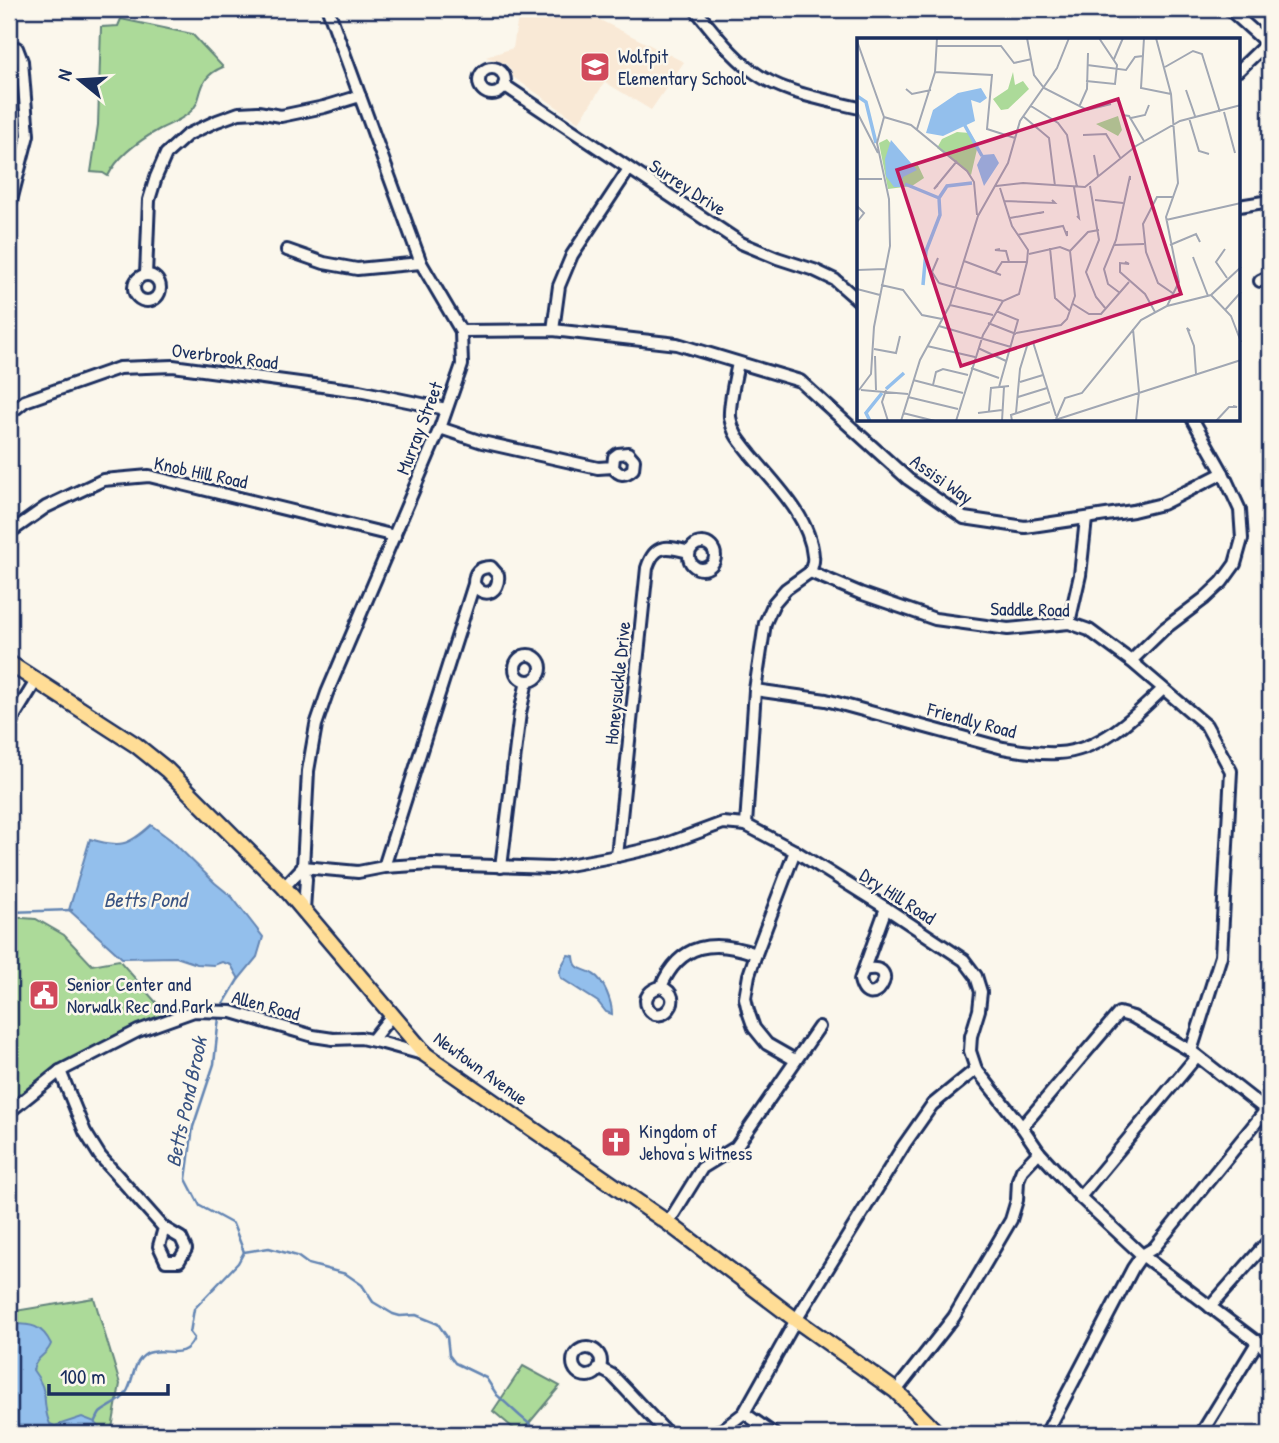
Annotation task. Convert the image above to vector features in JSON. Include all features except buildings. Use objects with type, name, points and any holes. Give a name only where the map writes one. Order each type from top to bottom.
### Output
[{"type":"main road","name":"Newtown Avenue","points":[[9,663],[136,745],[167,770],[284,887],[425,1055],[668,1223],[796,1320],[896,1391],[938,1434]]},
{"type":"street","name":"Murray Street","points":[[303,910],[308,771],[316,725],[440,428],[462,365],[461,331],[422,263],[328,9]]},
{"type":"street","points":[[695,9],[720,40],[751,71],[790,90],[857,107]]},
{"type":"street","points":[[1229,9],[1269,44],[1240,69]]},
{"type":"street","points":[[9,204],[28,135],[22,61],[17,48]]},
{"type":"street","name":"Surrey Drive","points":[[504,85],[740,243],[814,270],[835,280],[857,298]]},
{"type":"street","points":[[146,275],[149,200],[166,155],[187,135],[239,113],[258,112],[281,116],[360,96]]},
{"type":"street","points":[[553,330],[559,286],[572,255],[629,169]]},
{"type":"street","points":[[1240,206],[1270,201]]},
{"type":"street","points":[[287,250],[324,263],[357,270],[422,263]]},
{"type":"street","name":"Assisi Way","points":[[461,331],[553,330],[677,344],[800,381],[908,479],[964,517],[1026,527],[1086,519],[1161,503],[1223,473]]},
{"type":"street","points":[[284,887],[303,867],[358,872],[384,867],[432,864],[552,868],[661,846],[723,823],[746,825],[755,690],[765,623],[774,603],[786,589],[810,572],[814,558],[809,538],[799,517],[738,442],[730,416],[737,363]]},
{"type":"street","name":"Overbrook Road","points":[[9,414],[25,401],[119,368],[173,366],[359,391],[446,409]]},
{"type":"street","points":[[1131,661],[1164,629],[1222,582],[1235,564],[1242,539],[1240,510],[1194,422]]},
{"type":"street","points":[[440,428],[506,448],[598,468],[613,467]]},
{"type":"street","name":"Knob Hill Road","points":[[9,533],[46,507],[103,480],[149,476],[395,536]]},
{"type":"street","points":[[1069,623],[1080,575],[1086,519]]},
{"type":"street","name":"Honeysuckle Drive","points":[[617,856],[647,568],[655,552],[663,547],[689,552]]},
{"type":"street","name":"Saddle Road","points":[[810,572],[934,619],[1008,629],[1069,623],[1089,630],[1131,661],[1206,725],[1231,771],[1221,956],[1194,1054]]},
{"type":"street","points":[[384,867],[474,584]]},
{"type":"street","points":[[9,724],[36,681]]},
{"type":"street","points":[[501,867],[520,713],[527,681]]},
{"type":"street","name":"Friendly Road","points":[[755,690],[826,700],[1003,748],[1031,753],[1060,753],[1083,747],[1108,735],[1135,717],[1163,689]]},
{"type":"street","name":"Dry Hill Road","points":[[746,825],[795,851],[964,960],[976,976],[981,992],[970,1051],[976,1069]]},
{"type":"street","points":[[795,851],[756,954],[745,998],[754,1028],[767,1044],[795,1060]]},
{"type":"street","points":[[864,970],[886,908]]},
{"type":"street","points":[[661,987],[669,969],[675,963],[707,946],[720,945],[756,954]]},
{"type":"street","name":"Allen Road","points":[[9,1112],[60,1072],[138,1031],[194,1011],[232,1012],[313,1036],[333,1039],[361,1038],[425,1055]]},
{"type":"street","points":[[1023,1127],[1119,1013],[1133,1017],[1194,1054],[1268,1111],[1154,1248],[1142,1255],[1133,1268],[1046,1434]]},
{"type":"street","points":[[372,1040],[391,1015]]},
{"type":"street","points":[[668,1223],[702,1168],[736,1147],[819,1027]]},
{"type":"street","points":[[1080,1197],[1194,1054]]},
{"type":"street","points":[[708,1434],[722,1430],[744,1413],[796,1320],[904,1145],[932,1105],[976,1069],[1023,1127],[1039,1152],[1080,1197],[1142,1255],[1270,1352]]},
{"type":"street","points":[[60,1072],[85,1132],[100,1156],[164,1228]]},
{"type":"street","points":[[896,1391],[954,1317],[1011,1220],[1022,1170],[1039,1152]]},
{"type":"street","points":[[1210,1307],[1270,1239]]},
{"type":"street","points":[[1200,1434],[1258,1341]]},
{"type":"street","points":[[599,1368],[612,1375],[666,1432],[676,1434]]},
{"type":"street","points":[[744,1413],[774,1434]]},
{"type":"shaded area","name":"Wolfpit Elementary School","points":[[516,9],[583,9],[582,11],[684,62],[651,110],[605,82],[579,122],[513,77],[506,64],[486,57],[513,48],[518,17]]},
{"type":"green space","points":[[121,19],[192,34],[223,67],[207,77],[194,108],[189,113],[137,143],[118,161],[108,176],[91,172],[98,125],[101,27],[118,26]]},
{"type":"green space","points":[[9,917],[36,919],[64,935],[92,965],[119,960],[167,1015],[68,1060],[38,1080],[9,1106]]},
{"type":"green space","points":[[94,1298],[120,1384],[111,1434],[9,1434],[9,1312]]},
{"type":"green space","points":[[523,1366],[560,1386],[520,1434],[493,1411]]},
{"type":"water","name":"Betts Pond","points":[[151,825],[232,897],[263,937],[257,957],[239,979],[231,965],[222,962],[214,965],[197,964],[176,957],[122,958],[69,910],[90,839],[109,844],[123,843],[130,841]]},
{"type":"water","points":[[568,955],[574,956],[578,967],[601,981],[609,998],[612,1014],[561,978],[560,969]]},
{"type":"water","points":[[25,1324],[40,1329],[51,1344],[33,1370],[43,1389],[50,1424],[55,1426],[82,1417],[95,1422],[105,1434],[9,1434],[9,1326]]},
{"type":"waterway","name":"Betts Pond Brook","points":[[9,912],[72,910]]},
{"type":"waterway","name":"Betts Pond Brook","points":[[223,1005],[239,978]]},
{"type":"waterway","name":"Betts Pond Brook","points":[[219,1017],[214,1064],[193,1127],[186,1179],[200,1206],[233,1224],[244,1252]]},
{"type":"waterway","name":"Betts Pond Brook","points":[[244,1252],[269,1248],[297,1256],[308,1264],[346,1274],[362,1285],[373,1302],[393,1314],[416,1315],[438,1324],[447,1337],[449,1355],[455,1363],[486,1378],[497,1395],[533,1427],[547,1434]]},
{"type":"waterway","points":[[95,1423],[100,1413],[118,1402],[127,1392],[141,1358],[159,1351],[179,1352],[190,1345],[194,1338],[190,1333],[194,1309],[238,1263],[244,1252]]},
{"type":"place","name":"Wolfpit Elementary School","points":[[595,67]]},
{"type":"place","name":"Senior Center and Norwalk Rec and Park","points":[[44,995]]},
{"type":"place","name":"Kingdom of Jehova's Witness","points":[[616,1142]]}]
